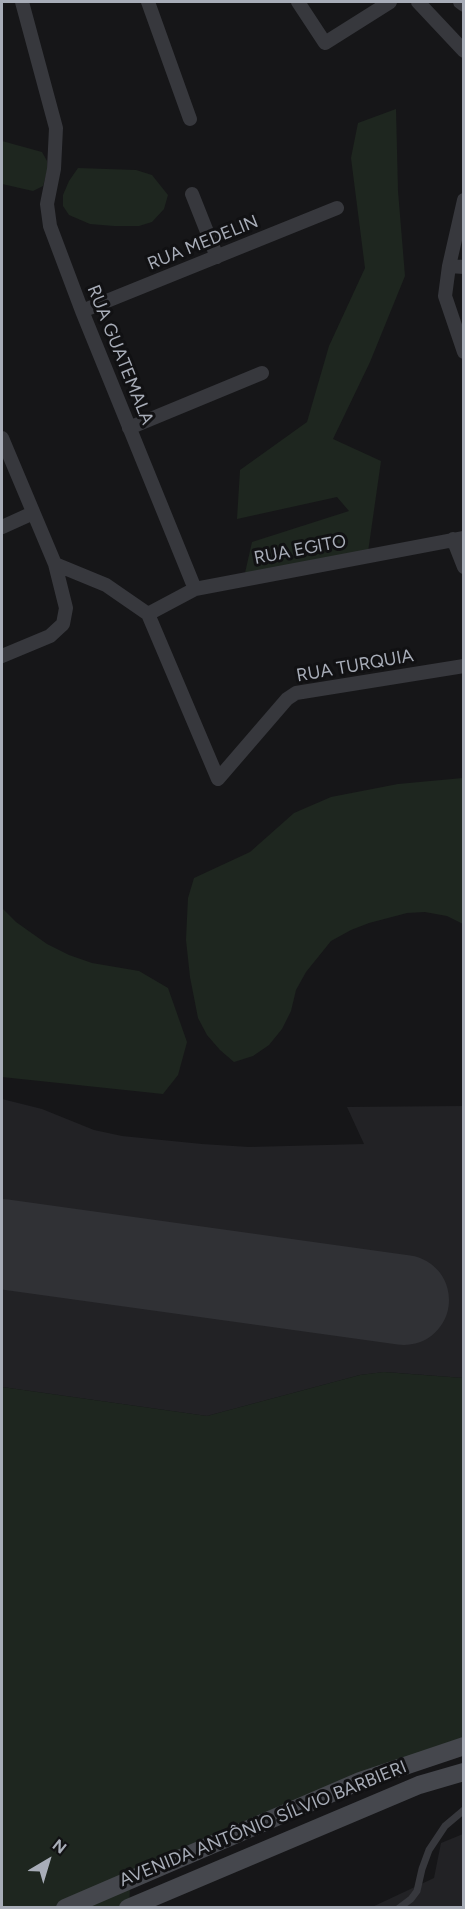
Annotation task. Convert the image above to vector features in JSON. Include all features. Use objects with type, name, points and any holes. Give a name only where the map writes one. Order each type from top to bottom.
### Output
[{"type":"main road","name":"AVENIDA ANTÔNIO SÍLVIO BARBIERI","points":[[65,1908],[360,1781],[464,1746]]},
{"type":"main road","name":"AVENIDA ANTÔNIO SÍLVIO BARBIERI","points":[[128,1908],[419,1785],[464,1772]]},
{"type":"main road","points":[[138,1876],[147,1899]]},
{"type":"street","name":"RUA GUATEMALA","points":[[22,2],[56,128],[54,168],[47,204],[50,226],[82,311],[195,589]]},
{"type":"street","points":[[148,2],[190,119]]},
{"type":"street","points":[[298,2],[325,43],[390,2]]},
{"type":"street","points":[[418,2],[464,51]]},
{"type":"street","points":[[460,2],[464,5]]},
{"type":"street","points":[[192,194],[217,257]]},
{"type":"street","points":[[464,200],[448,266],[445,296],[464,352]]},
{"type":"street","name":"RUA MEDELIN","points":[[82,311],[337,208]]},
{"type":"street","points":[[448,266],[464,267]]},
{"type":"street","points":[[129,428],[262,373]]},
{"type":"street","points":[[2,438],[56,564],[66,608],[63,624],[50,636],[2,656]]},
{"type":"street","points":[[2,527],[33,513]]},
{"type":"street","points":[[458,538],[464,567]]},
{"type":"street","name":"RUA EGITO","points":[[148,614],[195,589],[458,538]]},
{"type":"street","points":[[56,564],[106,585],[148,614]]},
{"type":"street","name":"RUA TURQUIA","points":[[148,614],[218,779],[287,699],[296,693],[464,666]]},
{"type":"lane","points":[[399,1908],[417,1891],[429,1850],[445,1826],[464,1810]]},
{"type":"shaded area","points":[[396,109],[398,191],[405,276],[370,362],[333,439],[381,461],[368,552],[245,573],[252,542],[349,511],[337,497],[237,519],[240,470],[307,422],[329,346],[365,268],[351,158],[358,123]]},
{"type":"shaded area","points":[[2,141],[42,152],[47,161],[43,186],[33,191],[2,184]]},
{"type":"shaded area","points":[[78,168],[136,170],[152,175],[168,195],[164,209],[152,222],[139,226],[90,224],[69,215],[63,206],[63,195]]},
{"type":"shaded area","points":[[463,778],[463,924],[447,916],[425,912],[407,913],[369,923],[331,941],[306,972],[296,990],[291,1011],[282,1029],[269,1045],[253,1056],[234,1062],[207,1035],[198,1018],[186,940],[188,898],[194,878],[250,852],[294,813],[331,797],[398,784]]},
{"type":"shaded area","points":[[2,908],[16,922],[47,944],[69,955],[92,963],[139,971],[168,988],[187,1042],[178,1075],[163,1094],[2,1077]]},
{"type":"shaded area","points":[[2,1099],[42,1109],[94,1130],[122,1136],[249,1147],[364,1144],[347,1107],[463,1106],[463,1378],[385,1372],[360,1375],[207,1416],[2,1387]]},
{"type":"shaded area","points":[[384,1372],[463,1378],[463,1740],[358,1777],[131,1870],[129,1907],[2,1908],[2,1387],[207,1416],[360,1375]]},
{"type":"shaded area","points":[[463,1834],[463,1907],[370,1908],[434,1878],[441,1843]]},
{"type":"runway","points":[[2,1244],[404,1300]]}]
